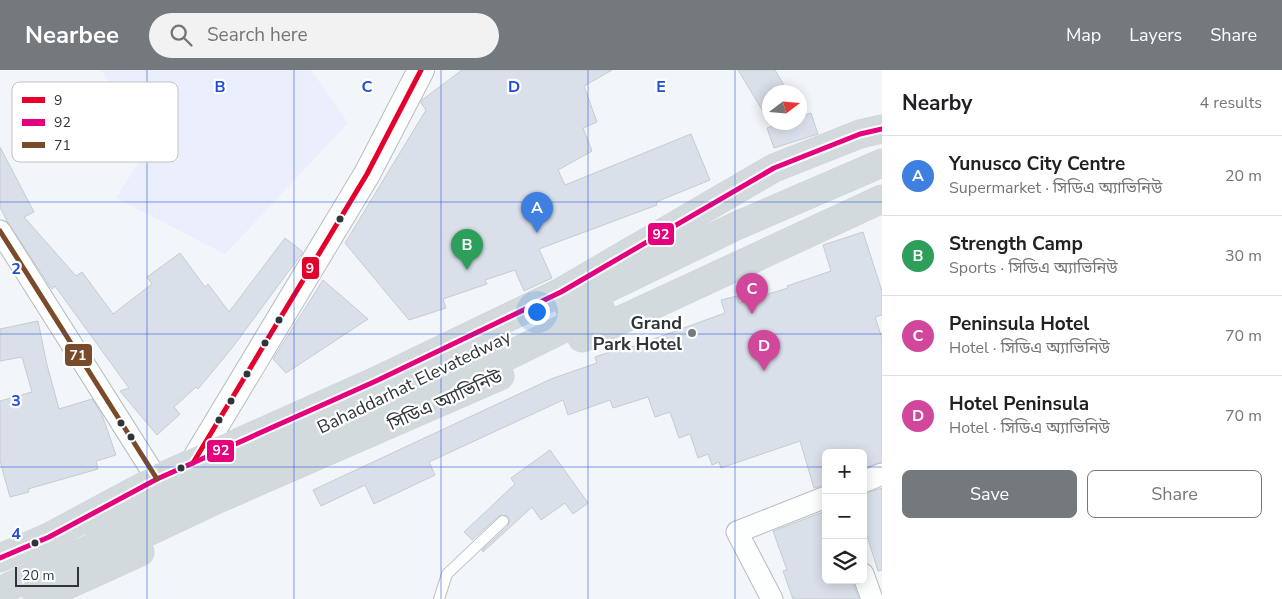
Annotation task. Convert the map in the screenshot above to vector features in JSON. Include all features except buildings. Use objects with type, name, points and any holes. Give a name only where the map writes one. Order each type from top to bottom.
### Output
[{"type":"highway","points":[[0,558],[49,537],[157,479],[376,381],[562,292],[774,168],[860,134],[882,129]]},
{"type":"highway","name":"Bahaddarhat Elevatedway","points":[[0,575],[414,386],[521,330],[736,226],[882,163]]},
{"type":"highway","name":"Bahaddarhat Elevatedway","points":[[0,591],[410,404],[736,246],[882,182]]},
{"type":"highway","name":"সিডিএ অ্যাভিনিউ","points":[[7,599],[218,499],[472,390],[882,199]]},
{"type":"highway","points":[[37,599],[418,427]]},
{"type":"street","points":[[193,463],[367,174],[421,70]]},
{"type":"street","points":[[0,231],[157,479]]},
{"type":"street","points":[[867,480],[882,474]]},
{"type":"street","points":[[772,599],[737,532],[822,499]]},
{"type":"street","points":[[867,584],[872,599]]},
{"type":"lane","points":[[439,599],[447,574],[503,521]]},
{"type":"shaded area","points":[[101,70],[311,70],[348,123],[225,254],[116,198],[139,162],[178,162],[178,82],[109,82]]},
{"type":"transit line","name":"9","points":[[193,463],[367,174],[421,70]]},
{"type":"transit line","name":"92","points":[[0,558],[49,537],[157,479],[376,381],[561,292],[774,168],[860,134],[882,129]]},
{"type":"transit line","name":"71","points":[[0,231],[157,479]]},
{"type":"place","name":"Yunusco City Centre","points":[[537,233]]},
{"type":"place","name":"Strength Camp","points":[[467,270]]},
{"type":"place","name":"Peninsula Hotel","points":[[752,314]]},
{"type":"place","name":"Grand Park Hotel","points":[[692,333]]},
{"type":"place","name":"Hotel Peninsula","points":[[764,371]]}]
